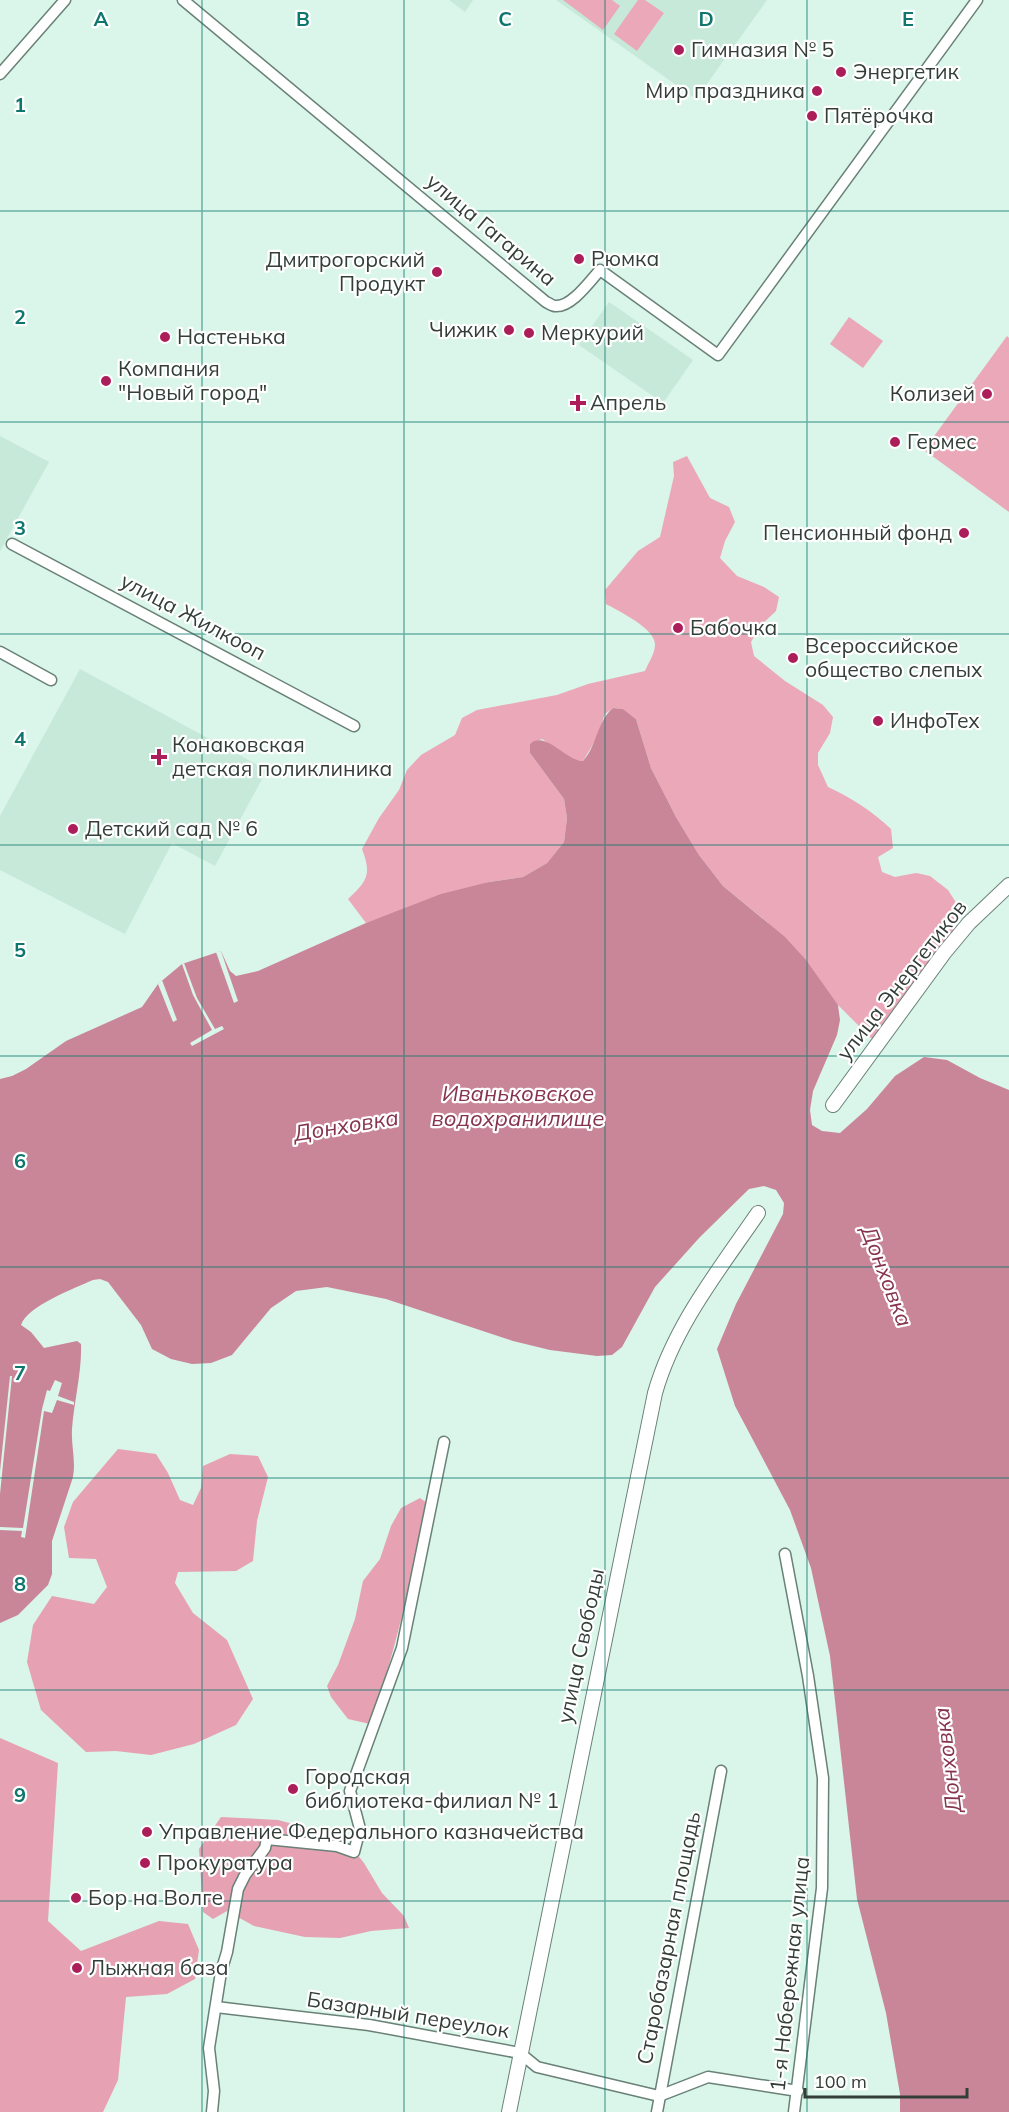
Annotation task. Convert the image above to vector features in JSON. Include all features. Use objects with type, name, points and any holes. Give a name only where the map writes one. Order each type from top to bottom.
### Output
[{"type":"main road","name":"улица Энергетиков","points":[[832,1105],[969,923],[1009,885]]},
{"type":"main road","name":"улица Свободы","points":[[509,2112],[657,1384],[683,1324],[758,1213]]},
{"type":"street","points":[[0,74],[65,0]]},
{"type":"street","name":"улица Гагарина","points":[[183,0],[546,302],[556,306],[566,304],[580,293],[600,270],[718,355],[977,0]]},
{"type":"street","name":"улица Жилкооп","points":[[12,544],[354,726]]},
{"type":"street","points":[[0,652],[51,680]]},
{"type":"street","points":[[212,2112],[214,2091],[209,2048],[238,1889],[245,1875],[265,1848],[267,1839],[337,1846],[354,1852],[360,1829],[350,1791],[402,1648],[444,1442]]},
{"type":"street","name":"1-я Набережная улица","points":[[785,1554],[823,1778],[822,1888],[794,2112]]},
{"type":"street","name":"Старобазарная площадь","points":[[657,2112],[721,1771]]},
{"type":"street","name":"Базарный переулок","points":[[216,2007],[369,2025],[520,2053],[537,2067],[659,2096]]},
{"type":"street","points":[[659,2096],[708,2076],[798,2091]]},
{"type":"shaded area","points":[[449,0],[473,0],[465,12]]},
{"type":"shaded area","name":"Гимназия № 5","points":[[556,0],[767,0],[696,99]]},
{"type":"shaded area","points":[[563,0],[612,0],[620,6],[603,30]]},
{"type":"shaded area","points":[[638,0],[645,0],[664,13],[637,51],[614,34]]},
{"type":"shaded area","points":[[609,302],[693,360],[663,403],[579,345]]},
{"type":"shaded area","points":[[849,317],[883,341],[863,368],[830,344]]},
{"type":"shaded area","name":"Колизей","points":[[1007,336],[1009,338],[1009,512],[924,450]]},
{"type":"shaded area","points":[[0,436],[49,462],[0,551]]},
{"type":"shaded area","points":[[687,456],[710,498],[729,507],[735,522],[725,541],[720,558],[737,576],[764,587],[779,597],[776,611],[759,627],[751,642],[754,656],[785,681],[823,705],[833,717],[830,733],[818,753],[818,765],[828,787],[861,805],[891,829],[893,848],[878,857],[882,872],[895,877],[916,873],[930,876],[948,890],[955,901],[957,911],[954,930],[872,1039],[838,1005],[767,922],[723,886],[699,855],[651,768],[636,719],[623,709],[613,708],[605,714],[596,739],[583,761],[567,756],[542,739],[530,744],[530,753],[564,799],[567,818],[564,842],[547,863],[523,877],[489,882],[366,923],[348,899],[366,877],[367,865],[362,849],[379,818],[399,790],[407,770],[421,755],[455,735],[462,718],[477,710],[557,695],[588,684],[645,671],[654,651],[654,639],[636,621],[606,604],[605,590],[638,551],[660,537],[674,476],[673,462]]},
{"type":"shaded area","points":[[80,669],[267,770],[215,866],[172,843],[125,934],[0,870],[0,816]]},
{"type":"shaded area","points":[[118,1449],[156,1454],[168,1473],[180,1500],[193,1505],[201,1488],[203,1466],[230,1454],[258,1456],[268,1477],[257,1521],[253,1561],[236,1571],[178,1572],[175,1583],[193,1613],[227,1640],[253,1699],[236,1725],[194,1744],[151,1755],[116,1751],[86,1752],[41,1710],[27,1662],[33,1625],[52,1596],[94,1604],[107,1587],[96,1559],[69,1558],[64,1527],[73,1502]]},
{"type":"shaded area","points":[[420,1498],[427,1503],[388,1670],[370,1724],[348,1719],[331,1697],[327,1686],[338,1665],[355,1619],[363,1581],[380,1559],[391,1526],[401,1508]]},
{"type":"shaded area","points":[[0,1738],[58,1763],[48,1921],[81,1951],[159,1921],[188,1924],[199,1950],[195,1979],[167,1994],[126,1997],[118,2080],[103,2112],[0,2112]]},
{"type":"shaded area","points":[[221,1817],[278,1820],[319,1831],[334,1831],[348,1843],[364,1863],[382,1893],[404,1916],[409,1928],[371,1931],[340,1938],[305,1937],[254,1926],[227,1911],[213,1919],[203,1912],[199,1849]]},
{"type":"water","name":"Иваньковское водохранилище","points":[[613,708],[623,709],[636,719],[651,768],[699,855],[723,886],[785,937],[806,960],[838,1005],[840,1020],[837,1035],[813,1091],[810,1110],[812,1125],[822,1131],[840,1133],[867,1109],[895,1076],[924,1057],[947,1060],[980,1078],[1009,1090],[1009,2112],[900,2112],[900,2094],[886,2013],[857,1899],[830,1656],[811,1568],[790,1510],[735,1406],[717,1349],[736,1304],[783,1214],[784,1203],[776,1190],[764,1186],[749,1189],[700,1237],[655,1287],[622,1347],[612,1355],[597,1356],[550,1350],[513,1341],[386,1299],[327,1287],[296,1291],[271,1308],[232,1355],[211,1363],[192,1364],[171,1359],[152,1349],[141,1325],[108,1282],[100,1279],[93,1280],[52,1298],[32,1311],[21,1325],[31,1332],[44,1348],[77,1341],[81,1344],[72,1429],[73,1477],[52,1541],[52,1574],[48,1585],[18,1615],[0,1623],[0,1079],[26,1069],[66,1041],[142,1007],[158,984],[182,964],[221,951],[230,971],[236,976],[258,971],[366,923],[441,894],[489,882],[523,877],[547,863],[564,842],[567,818],[564,799],[530,753],[530,744],[536,741],[549,743],[576,760],[583,761],[604,720]]},
{"type":"pier","points":[[221,951],[238,1001],[234,1003],[216,952]]},
{"type":"pier","points":[[184,963],[197,998],[215,1029],[222,1026],[224,1029],[192,1046],[190,1043],[212,1030],[193,995],[182,964]]},
{"type":"pier","points":[[162,980],[177,1020],[173,1022],[158,984]]},
{"type":"pier","points":[[10,1376],[12,1376],[0,1494],[0,1471]]},
{"type":"pier","points":[[55,1380],[62,1383],[58,1396],[74,1402],[74,1405],[57,1400],[52,1413],[44,1411],[25,1538],[21,1537],[22,1531],[0,1530],[0,1527],[23,1528],[42,1409],[47,1390],[50,1391]]},
{"type":"place","name":"Гимназия № 5","points":[[679,50]]},
{"type":"place","name":"Энергетик","points":[[841,72]]},
{"type":"place","name":"Мир праздника","points":[[817,91]]},
{"type":"place","name":"Пятёрочка","points":[[812,116]]},
{"type":"place","name":"Рюмка","points":[[579,259]]},
{"type":"place","name":"Дмитрогорский Продукт","points":[[437,272]]},
{"type":"place","name":"Чижик","points":[[509,330]]},
{"type":"place","name":"Меркурий","points":[[529,333]]},
{"type":"place","name":"Настенька","points":[[165,337]]},
{"type":"place","name":"Компания \"Новый город\"","points":[[106,381]]},
{"type":"place","name":"Колизей","points":[[987,394]]},
{"type":"place","name":"Апрель","points":[[578,403]]},
{"type":"place","name":"Гермес","points":[[895,442]]},
{"type":"place","name":"Пенсионный фонд","points":[[964,533]]},
{"type":"place","name":"Бабочка","points":[[678,628]]},
{"type":"place","name":"Всероссийское общество слепых","points":[[793,658]]},
{"type":"place","name":"ИнфоТех","points":[[878,721]]},
{"type":"place","name":"Конаковская детская поликлиника","points":[[159,757]]},
{"type":"place","name":"Детский сад № 6","points":[[73,829]]},
{"type":"place","name":"Городская библиотека-филиал № 1","points":[[293,1789]]},
{"type":"place","name":"Управление Федерального казначейства","points":[[147,1832]]},
{"type":"place","name":"Прокуратура","points":[[145,1863]]},
{"type":"place","name":"Бор на Волге","points":[[76,1898]]},
{"type":"place","name":"Лыжная база","points":[[77,1968]]},
{"type":"water label","name":"Донховка","points":[[346,1125]]},
{"type":"water label","name":"Донховка","points":[[887,1276]]},
{"type":"water label","name":"Донховка","points":[[947,1760]]}]
